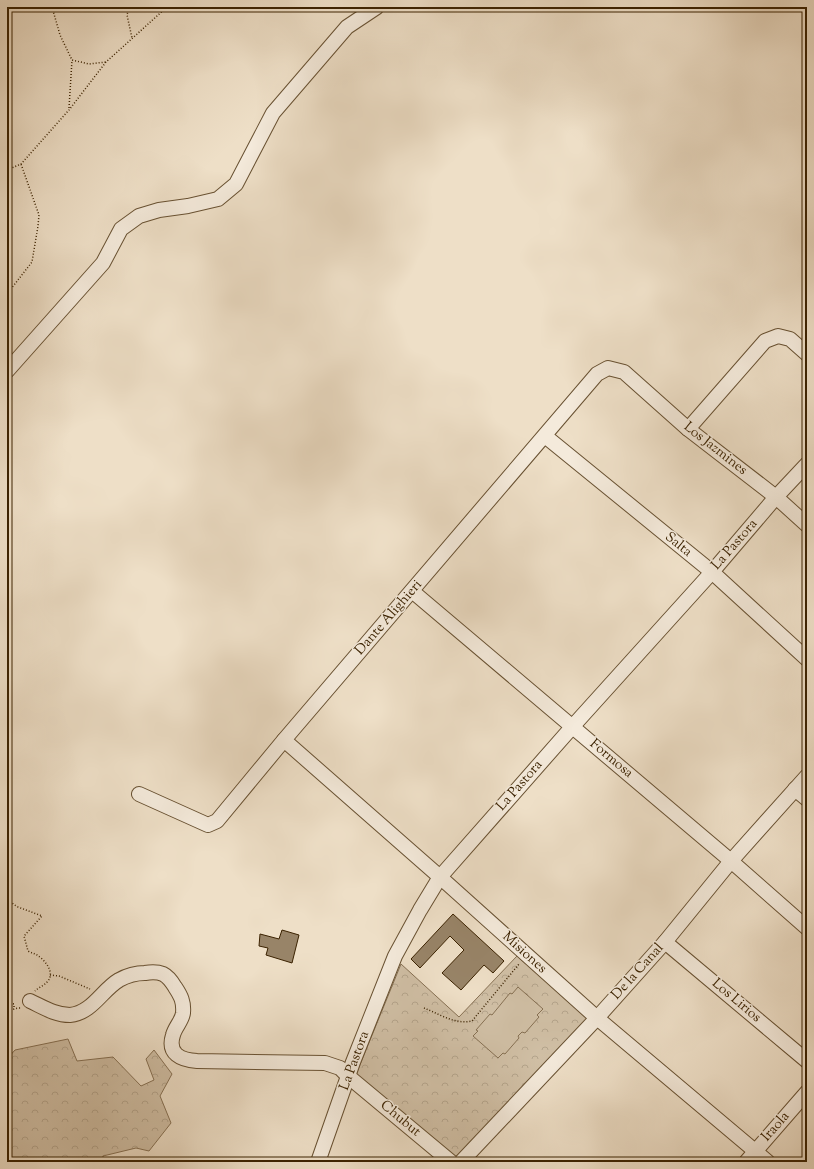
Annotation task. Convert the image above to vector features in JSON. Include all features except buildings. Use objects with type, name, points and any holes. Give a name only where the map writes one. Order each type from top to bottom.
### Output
[{"type":"street","points":[[7,371],[103,263],[121,229],[140,216],[159,210],[188,206],[218,199],[236,184],[273,114],[347,27],[376,7]]},
{"type":"street","points":[[688,429],[766,341],[778,336],[790,340],[807,354]]},
{"type":"street","name":"Dante Alighieri","points":[[139,794],[208,825],[217,821],[284,740],[597,374],[608,368],[624,372]]},
{"type":"street","name":"Los Jazmines","points":[[624,372],[688,429],[776,497],[807,525]]},
{"type":"street","name":"Salta","points":[[544,436],[712,572],[807,659]]},
{"type":"street","name":"La Pastora","points":[[318,1162],[395,956],[440,877],[572,726],[712,572],[776,497],[807,464]]},
{"type":"street","name":"Formosa","points":[[412,591],[731,861],[807,928]]},
{"type":"street","name":"Misiones","points":[[284,740],[597,1018],[768,1162]]},
{"type":"street","name":"De la Canal","points":[[461,1162],[597,1018],[665,942],[731,861],[807,776]]},
{"type":"street","points":[[795,789],[807,799]]},
{"type":"street","name":"Los Lirios","points":[[665,942],[807,1061]]},
{"type":"street","name":"Chubut","points":[[30,1001],[58,1014],[80,1013],[89,1007],[118,981],[134,973],[152,972],[162,974],[171,980],[182,998],[183,1015],[172,1040],[174,1052],[180,1058],[196,1061],[325,1063],[340,1068],[451,1162]]},
{"type":"street","name":"Iraola","points":[[746,1162],[807,1092]]},
{"type":"path","points":[[52,7],[60,35],[72,60],[69,110]]},
{"type":"path","points":[[129,7],[127,15],[132,38]]},
{"type":"path","points":[[7,170],[21,164],[69,110],[106,62],[167,7]]},
{"type":"path","points":[[72,60],[89,64],[106,62]]},
{"type":"path","points":[[7,294],[32,262],[38,226],[39,215],[21,164]]},
{"type":"path","points":[[7,901],[42,916],[24,936],[28,951],[45,962],[50,971],[50,975],[45,984],[34,992],[30,1001],[22,1008],[14,1008],[11,1010],[7,1020]]},
{"type":"path","points":[[424,1008],[458,1022],[472,1021],[527,955]]},
{"type":"path","points":[[50,975],[80,984],[103,994]]},
{"type":"path","points":[[7,1003],[14,1004],[14,1008]]},
{"type":"green space","points":[[517,956],[588,1019],[459,1162],[355,1077],[401,964],[459,1017]]},
{"type":"green space","points":[[518,987],[543,1009],[537,1015],[539,1017],[525,1033],[522,1032],[518,1036],[519,1038],[505,1054],[503,1053],[498,1058],[473,1036],[478,1031],[476,1030],[490,1014],[492,1015],[510,993],[512,994]]},
{"type":"green space","points":[[68,1039],[77,1061],[113,1057],[141,1086],[154,1080],[146,1059],[154,1050],[172,1074],[160,1096],[171,1123],[149,1151],[136,1148],[103,1156],[104,1162],[7,1162],[7,1059],[15,1050]]}]
